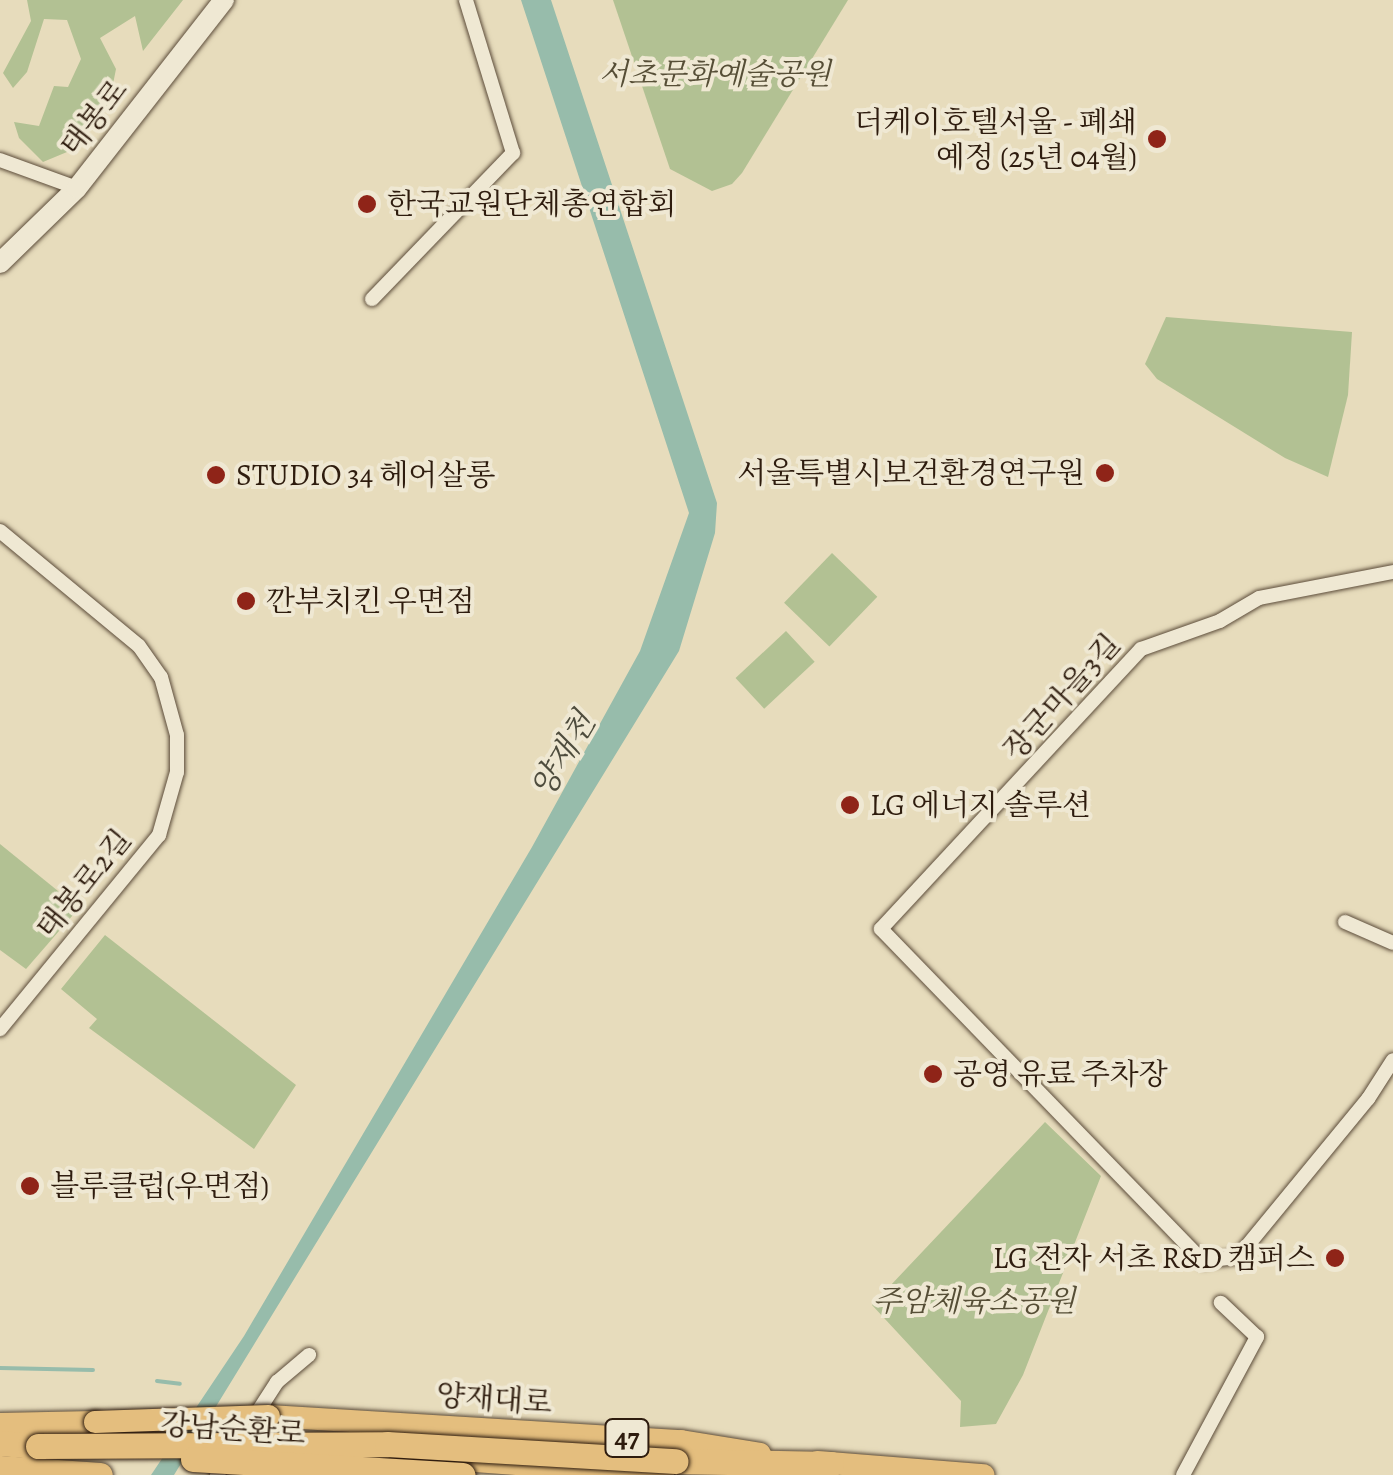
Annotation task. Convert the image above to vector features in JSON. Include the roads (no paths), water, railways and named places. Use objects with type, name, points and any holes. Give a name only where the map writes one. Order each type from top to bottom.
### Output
[{"type":"highway","name":"강남순환로","points":[[0,1442],[463,1475]]},
{"type":"highway","points":[[38,1446],[387,1444],[669,1468],[831,1464]]},
{"type":"highway","points":[[0,1468],[100,1475]]},
{"type":"main road","name":"양재대로","points":[[0,1424],[269,1416],[681,1441],[831,1464],[982,1475]]},
{"type":"main road","points":[[132,1422],[396,1458],[669,1468]]},
{"type":"street","name":"태봉로","points":[[0,262],[77,188],[224,0]]},
{"type":"street","points":[[372,298],[513,153],[466,0]]},
{"type":"street","points":[[0,160],[77,188]]},
{"type":"street","name":"태봉로2길","points":[[0,531],[139,646],[161,677],[177,735],[177,772],[158,835],[142,860],[0,1029]]},
{"type":"street","name":"장군마을3길","points":[[1393,572],[1259,598],[1220,622],[1141,649],[1017,788],[881,929],[1202,1262],[1238,1257],[1368,1099],[1393,1060]]},
{"type":"street","points":[[1345,922],[1393,943]]},
{"type":"street","points":[[1182,1475],[1257,1338],[1221,1304]]},
{"type":"street","points":[[217,1475],[277,1382],[309,1354]]},
{"type":"waterway","points":[[0,1368],[93,1370]]},
{"type":"waterway","points":[[157,1381],[180,1384]]},
{"type":"place","name":"더케이호텔서울 - 폐쇄 예정 (25년 04월)","points":[[1157,139]]},
{"type":"place","name":"한국교원단체총연합회","points":[[367,204]]},
{"type":"place","name":"서울특별시보건환경연구원","points":[[1105,473]]},
{"type":"place","name":"STUDIO 34 헤어살롱","points":[[216,475]]},
{"type":"place","name":"깐부치킨 우면점","points":[[246,601]]},
{"type":"place","name":"LG 에너지 솔루션","points":[[850,805]]},
{"type":"place","name":"공영 유료 주차장","points":[[933,1074]]},
{"type":"place","name":"블루클럽(우면점)","points":[[30,1186]]},
{"type":"place","name":"LG 전자 서초 R&D 캠퍼스","points":[[1335,1258]]},
{"type":"park label","name":"서초문화예술공원","points":[[715,74]]},
{"type":"park label","name":"주암체육소공원","points":[[974,1301]]},
{"type":"water label","name":"양재천","points":[[563,755]]}]
